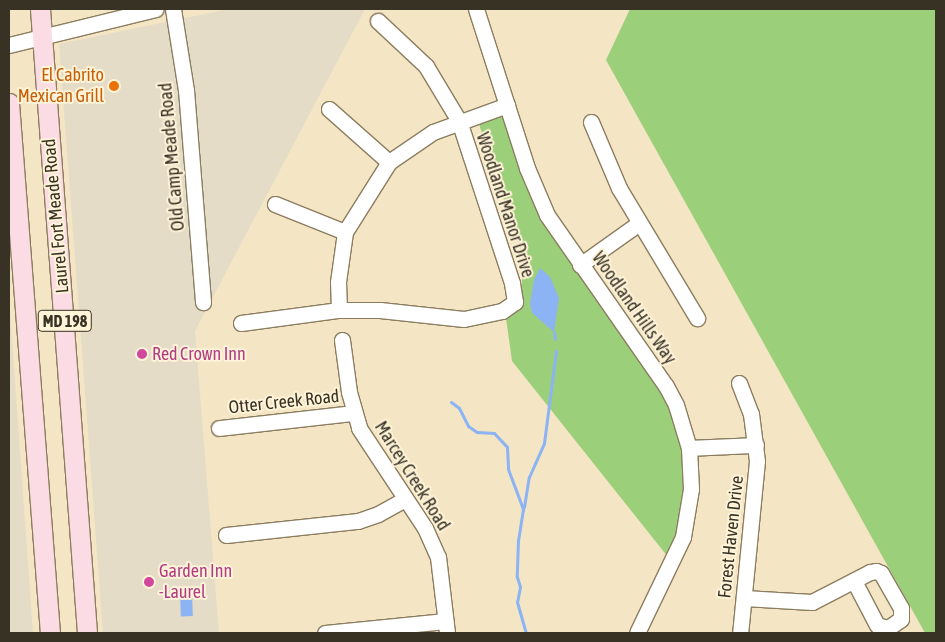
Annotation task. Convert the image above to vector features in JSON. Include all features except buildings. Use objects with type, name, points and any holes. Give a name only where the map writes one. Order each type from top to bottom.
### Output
[{"type":"main road","name":"Laurel Fort Meade Road","points":[[40,9],[87,633]]},
{"type":"main road","name":"MD 198","points":[[9,103],[50,633]]},
{"type":"street","points":[[9,45],[156,9]]},
{"type":"street","name":"Old Camp Meade Road","points":[[174,9],[178,19],[186,90],[203,302]]},
{"type":"street","name":"Woodland Hills Way","points":[[476,9],[537,193],[563,241],[666,386],[676,405],[690,448],[691,489],[683,537],[637,633]]},
{"type":"street","name":"Woodland Manor Drive","points":[[241,323],[339,310],[380,310],[464,319],[502,312],[515,302],[512,283],[459,121],[426,66],[378,21]]},
{"type":"street","points":[[339,310],[338,282],[345,232],[389,162],[427,136],[459,121],[507,105]]},
{"type":"street","points":[[329,109],[389,162]]},
{"type":"street","points":[[591,122],[619,188],[697,318]]},
{"type":"street","points":[[275,204],[345,232]]},
{"type":"street","points":[[580,265],[639,223]]},
{"type":"street","name":"Marcey Creek Road","points":[[342,340],[353,413],[405,499],[425,528],[438,557],[446,627]]},
{"type":"street","name":"Forest Haven Drive","points":[[739,383],[752,414],[756,445],[756,481],[740,633]]},
{"type":"street","name":"Otter Creek Road","points":[[220,428],[353,413]]},
{"type":"street","points":[[690,448],[756,445]]},
{"type":"street","points":[[226,535],[358,521],[378,514],[405,499]]},
{"type":"street","points":[[744,598],[812,602],[854,581]]},
{"type":"street","points":[[325,633],[446,627]]},
{"type":"shaded area","points":[[229,9],[365,9],[195,331],[219,633],[103,633],[59,44]]},
{"type":"shaded area","points":[[9,298],[33,633],[9,633]]},
{"type":"green space","points":[[630,9],[936,9],[936,633],[925,633],[606,60]]},
{"type":"green space","points":[[507,105],[537,193],[653,366],[692,466],[672,562],[512,361],[506,318],[515,311],[522,295],[522,255],[476,115]]},
{"type":"water","points":[[540,268],[550,277],[559,298],[554,332],[532,313],[530,304],[534,280]]},
{"type":"water","points":[[180,592],[192,592],[193,616],[181,616]]},
{"type":"waterway","points":[[554,332],[555,339]]},
{"type":"waterway","points":[[524,507],[529,477],[544,443],[556,351]]},
{"type":"waterway","points":[[451,402],[459,408],[468,426],[477,432],[494,433],[507,447],[508,469],[523,509],[518,540],[517,577],[520,587],[517,602],[526,633]]},
{"type":"place","name":"El Cabrito Mexican Grill","points":[[114,86]]},
{"type":"place","name":"Red Crown Inn","points":[[142,354]]},
{"type":"place","name":"Garden Inn -Laurel","points":[[149,582]]}]
